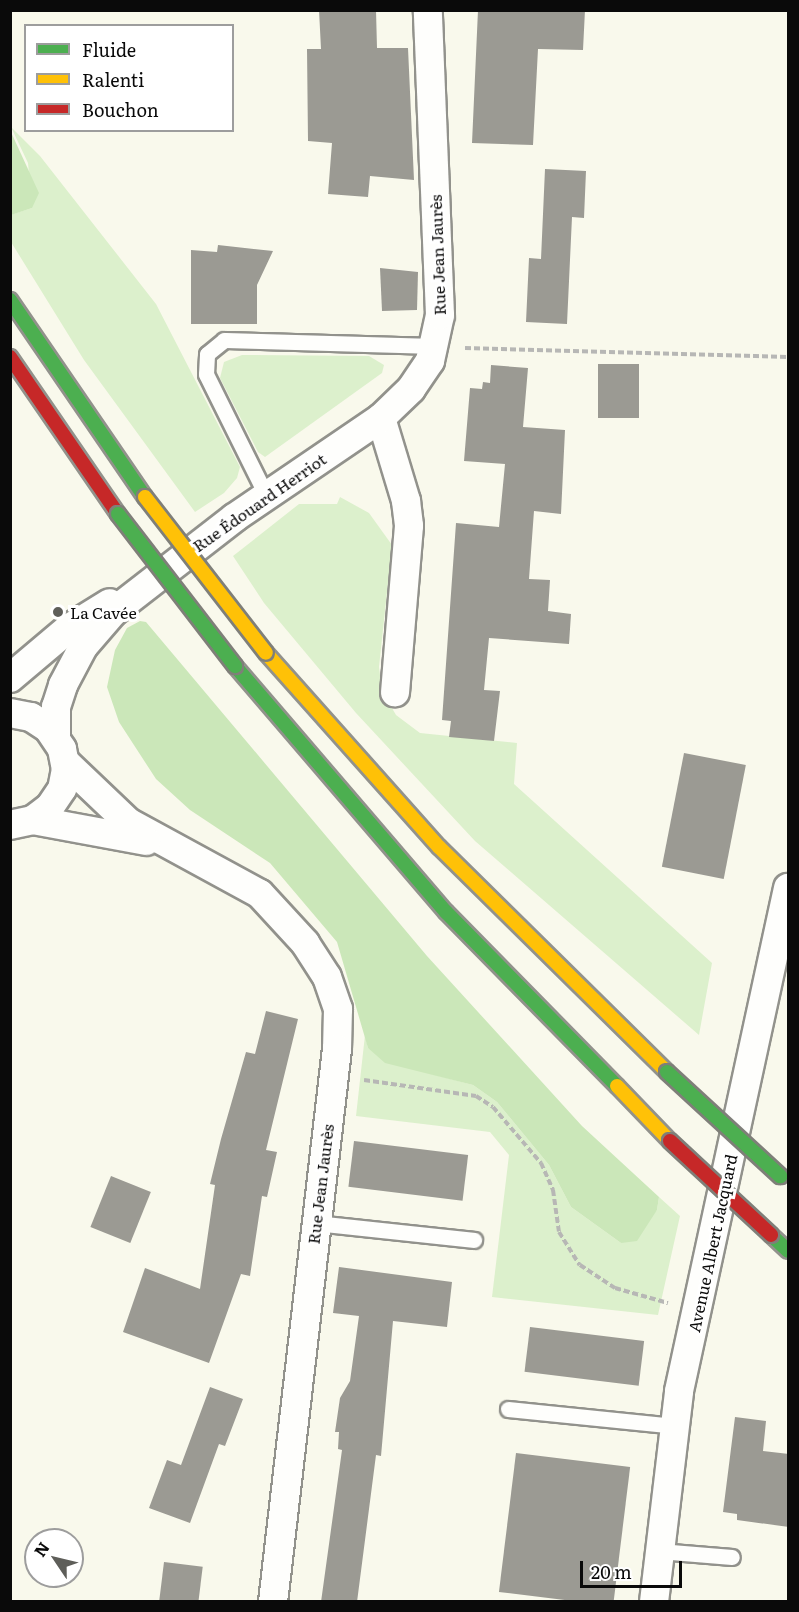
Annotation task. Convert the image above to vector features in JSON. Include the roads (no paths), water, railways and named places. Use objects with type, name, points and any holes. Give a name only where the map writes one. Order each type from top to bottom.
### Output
[{"type":"main road","points":[[10,300],[145,498],[266,653],[438,847],[667,1072],[784,1180]]},
{"type":"main road","points":[[10,357],[118,514],[235,666],[446,912],[670,1141],[789,1251]]},
{"type":"street","name":"Rue Jean Jaurès","points":[[381,418],[422,375],[436,346],[440,315],[428,10]]},
{"type":"street","name":"Rue Édouard Herriot","points":[[10,678],[75,624],[139,588],[266,495],[381,418]]},
{"type":"street","points":[[381,418],[406,501],[409,526],[395,692]]},
{"type":"street","name":"Rue Édouard Herriot","points":[[22,822],[58,796],[61,750],[59,696],[76,659],[102,624],[139,588]]},
{"type":"street","name":"Rue Jean Jaurès","points":[[10,713],[37,720],[111,809],[168,847]]},
{"type":"street","name":"Rue Jean Jaurès","points":[[22,822],[87,826],[168,847],[226,872],[260,894],[305,943],[327,977],[338,1009],[334,1076],[273,1602]]},
{"type":"street","name":"Avenue Albert Jacquard","points":[[654,1602],[674,1426],[789,888]]},
{"type":"lane","points":[[266,495],[206,374],[207,354],[224,340],[436,346]]},
{"type":"lane","points":[[316,1223],[474,1240]]},
{"type":"lane","points":[[508,1409],[674,1426]]},
{"type":"lane","points":[[659,1551],[732,1557]]},
{"type":"place","name":"La Cavée","points":[[58,612]]}]
